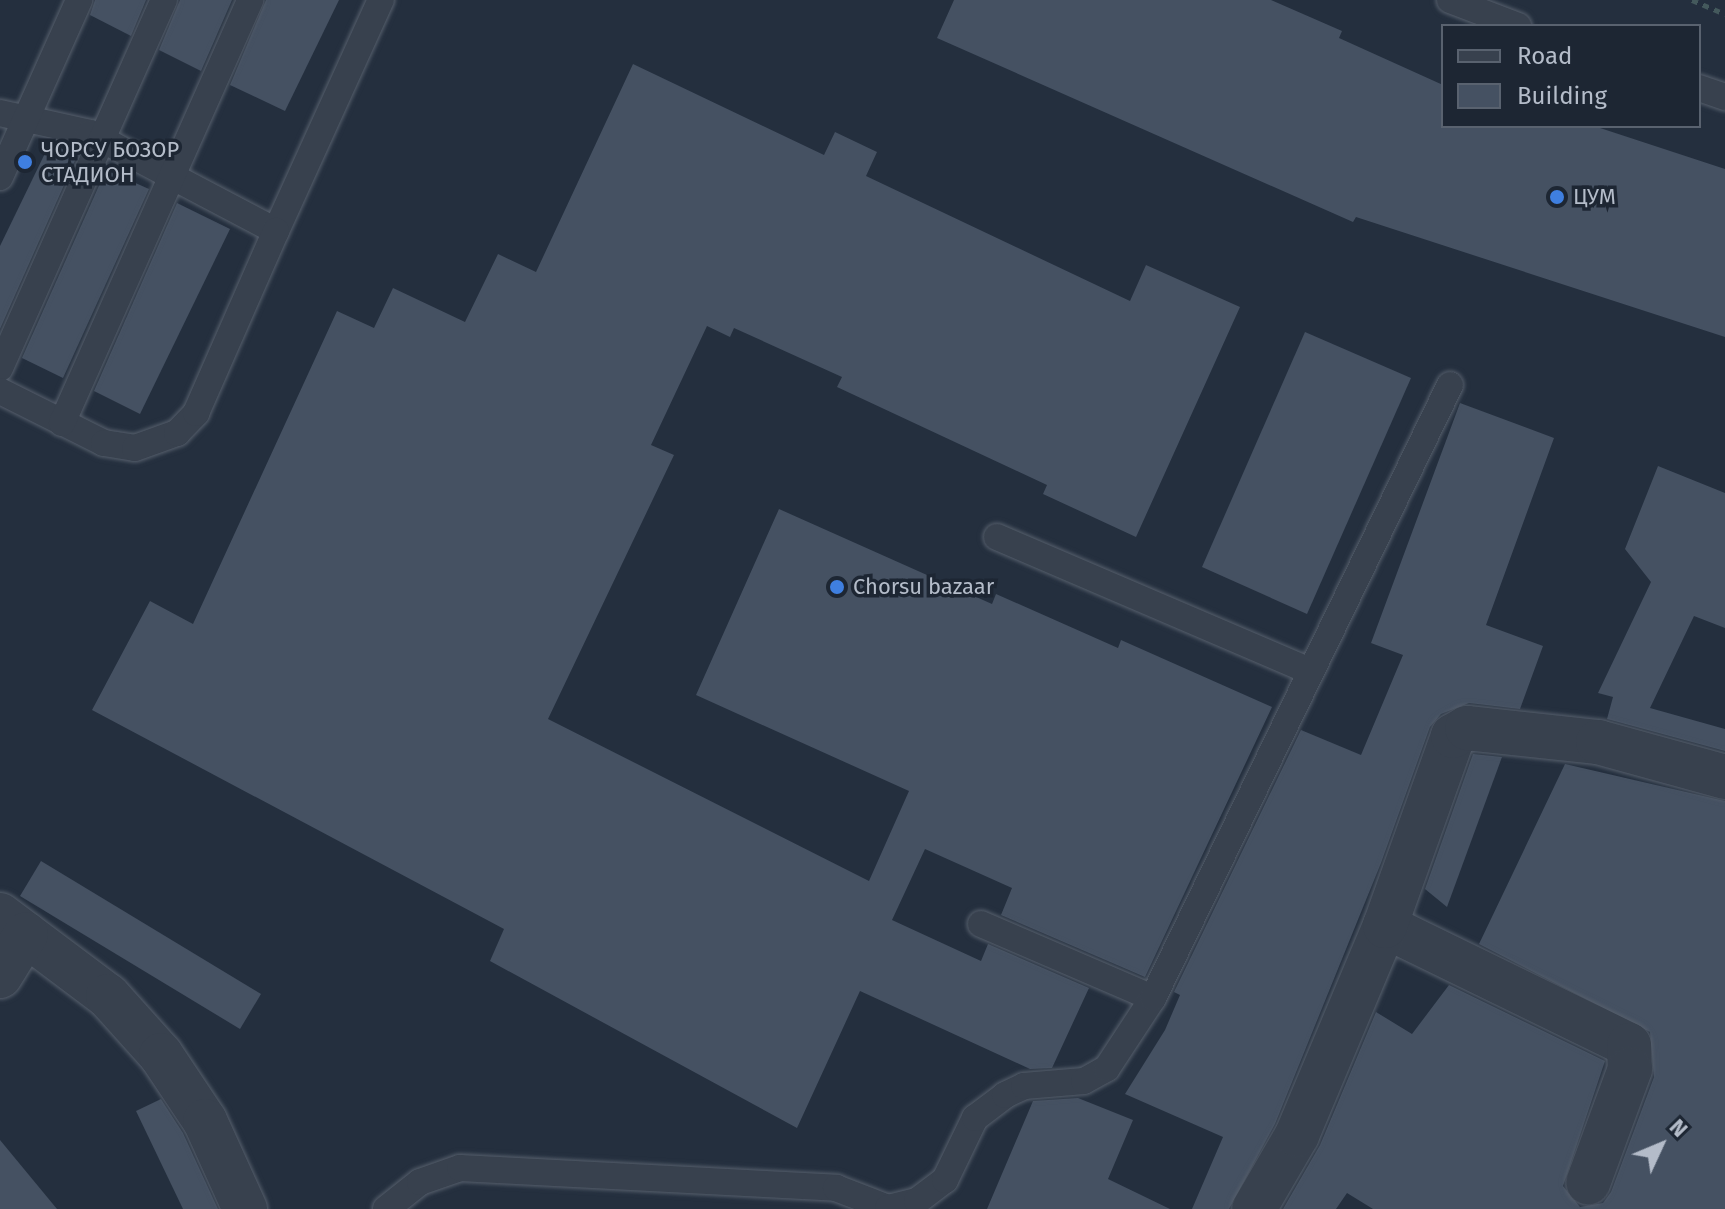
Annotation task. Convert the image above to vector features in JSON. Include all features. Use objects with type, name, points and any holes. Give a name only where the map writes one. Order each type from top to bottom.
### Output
[{"type":"street","points":[[1254,1209],[1297,1135],[1385,926],[1446,745],[1467,728],[1598,742],[1725,777]]},
{"type":"street","points":[[0,976],[13,924],[108,996],[161,1055],[205,1121],[245,1209]]},
{"type":"street","points":[[1385,926],[1629,1045],[1630,1069],[1588,1183]]},
{"type":"lane","points":[[0,177],[79,0]]},
{"type":"lane","points":[[0,368],[164,0]]},
{"type":"lane","points":[[62,423],[250,0]]},
{"type":"lane","points":[[0,391],[104,443],[135,448],[177,433],[196,413],[381,0]]},
{"type":"lane","points":[[1450,0],[1513,24]]},
{"type":"lane","points":[[1701,89],[1725,97]]},
{"type":"lane","points":[[0,113],[102,139],[276,231]]},
{"type":"lane","points":[[386,1209],[420,1182],[460,1168],[836,1188],[888,1208],[917,1201],[945,1180],[975,1118],[1024,1086],[1084,1081],[1107,1068],[1153,998],[1450,385]]},
{"type":"lane","points":[[997,537],[1310,671]]},
{"type":"lane","points":[[981,924],[1153,998]]},
{"type":"path","points":[[1692,0],[1725,14]]},
{"type":"building","points":[[95,0],[146,0],[131,36],[90,15]]},
{"type":"building","points":[[180,0],[232,0],[201,71],[159,50]]},
{"type":"building","points":[[266,0],[339,0],[285,111],[230,85]]},
{"type":"building","points":[[954,0],[1271,0],[1342,31],[1339,38],[1441,84],[1441,128],[1600,128],[1725,169],[1725,337],[1356,217],[1353,222],[937,38]]},
{"type":"building","points":[[633,64],[824,155],[835,132],[877,152],[866,176],[1130,301],[1146,265],[1240,307],[1136,537],[1043,494],[1047,485],[837,387],[842,377],[734,328],[730,337],[707,326],[651,445],[674,455],[548,719],[869,881],[909,791],[696,695],[779,509],[992,604],[996,594],[1118,648],[1121,640],[1272,707],[1145,977],[1001,915],[1012,888],[925,849],[892,920],[981,961],[988,944],[1089,988],[1052,1068],[1030,1069],[860,991],[797,1128],[490,961],[504,929],[92,710],[150,601],[193,624],[337,311],[374,328],[393,288],[465,322],[498,254],[536,272]]},
{"type":"building","points":[[50,143],[77,156],[0,329],[0,246]]},
{"type":"building","points":[[106,170],[149,189],[63,378],[22,358]]},
{"type":"building","points":[[177,203],[230,229],[140,414],[94,391]]},
{"type":"building","points":[[1305,332],[1411,378],[1307,614],[1202,567]]},
{"type":"building","points":[[1460,403],[1554,438],[1486,625],[1543,646],[1520,709],[1469,703],[1441,714],[1430,727],[1381,863],[1275,1124],[1229,1209],[1192,1209],[1223,1137],[1125,1094],[1165,1030],[1180,995],[1174,992],[1301,730],[1361,755],[1403,655],[1371,643]]},
{"type":"building","points":[[1658,466],[1725,493],[1725,628],[1694,616],[1650,708],[1725,729],[1725,751],[1607,719],[1613,697],[1598,693],[1651,582],[1625,549]]},
{"type":"building","points":[[1473,754],[1502,757],[1447,907],[1425,889]]},
{"type":"building","points":[[1565,764],[1725,801],[1725,1209],[1373,1209],[1347,1193],[1336,1209],[1283,1209],[1320,1145],[1376,1012],[1412,1034],[1449,985],[1605,1061],[1563,1186],[1580,1207],[1603,1203],[1611,1192],[1654,1077],[1650,1032],[1479,944]]},
{"type":"building","points":[[41,861],[261,994],[240,1029],[20,896]]},
{"type":"building","points":[[1078,1098],[1133,1120],[1108,1179],[1170,1209],[987,1209],[1033,1101]]},
{"type":"building","points":[[161,1099],[183,1133],[218,1209],[183,1209],[136,1111]]},
{"type":"building","points":[[0,1140],[57,1209],[0,1209]]},
{"type":"place","name":"ЧОРСУ БОЗОР СТАДИОН","points":[[25,162]]},
{"type":"place","name":"ЦУМ","points":[[1557,197]]},
{"type":"place","name":"Chorsu bazaar","points":[[837,587]]}]
